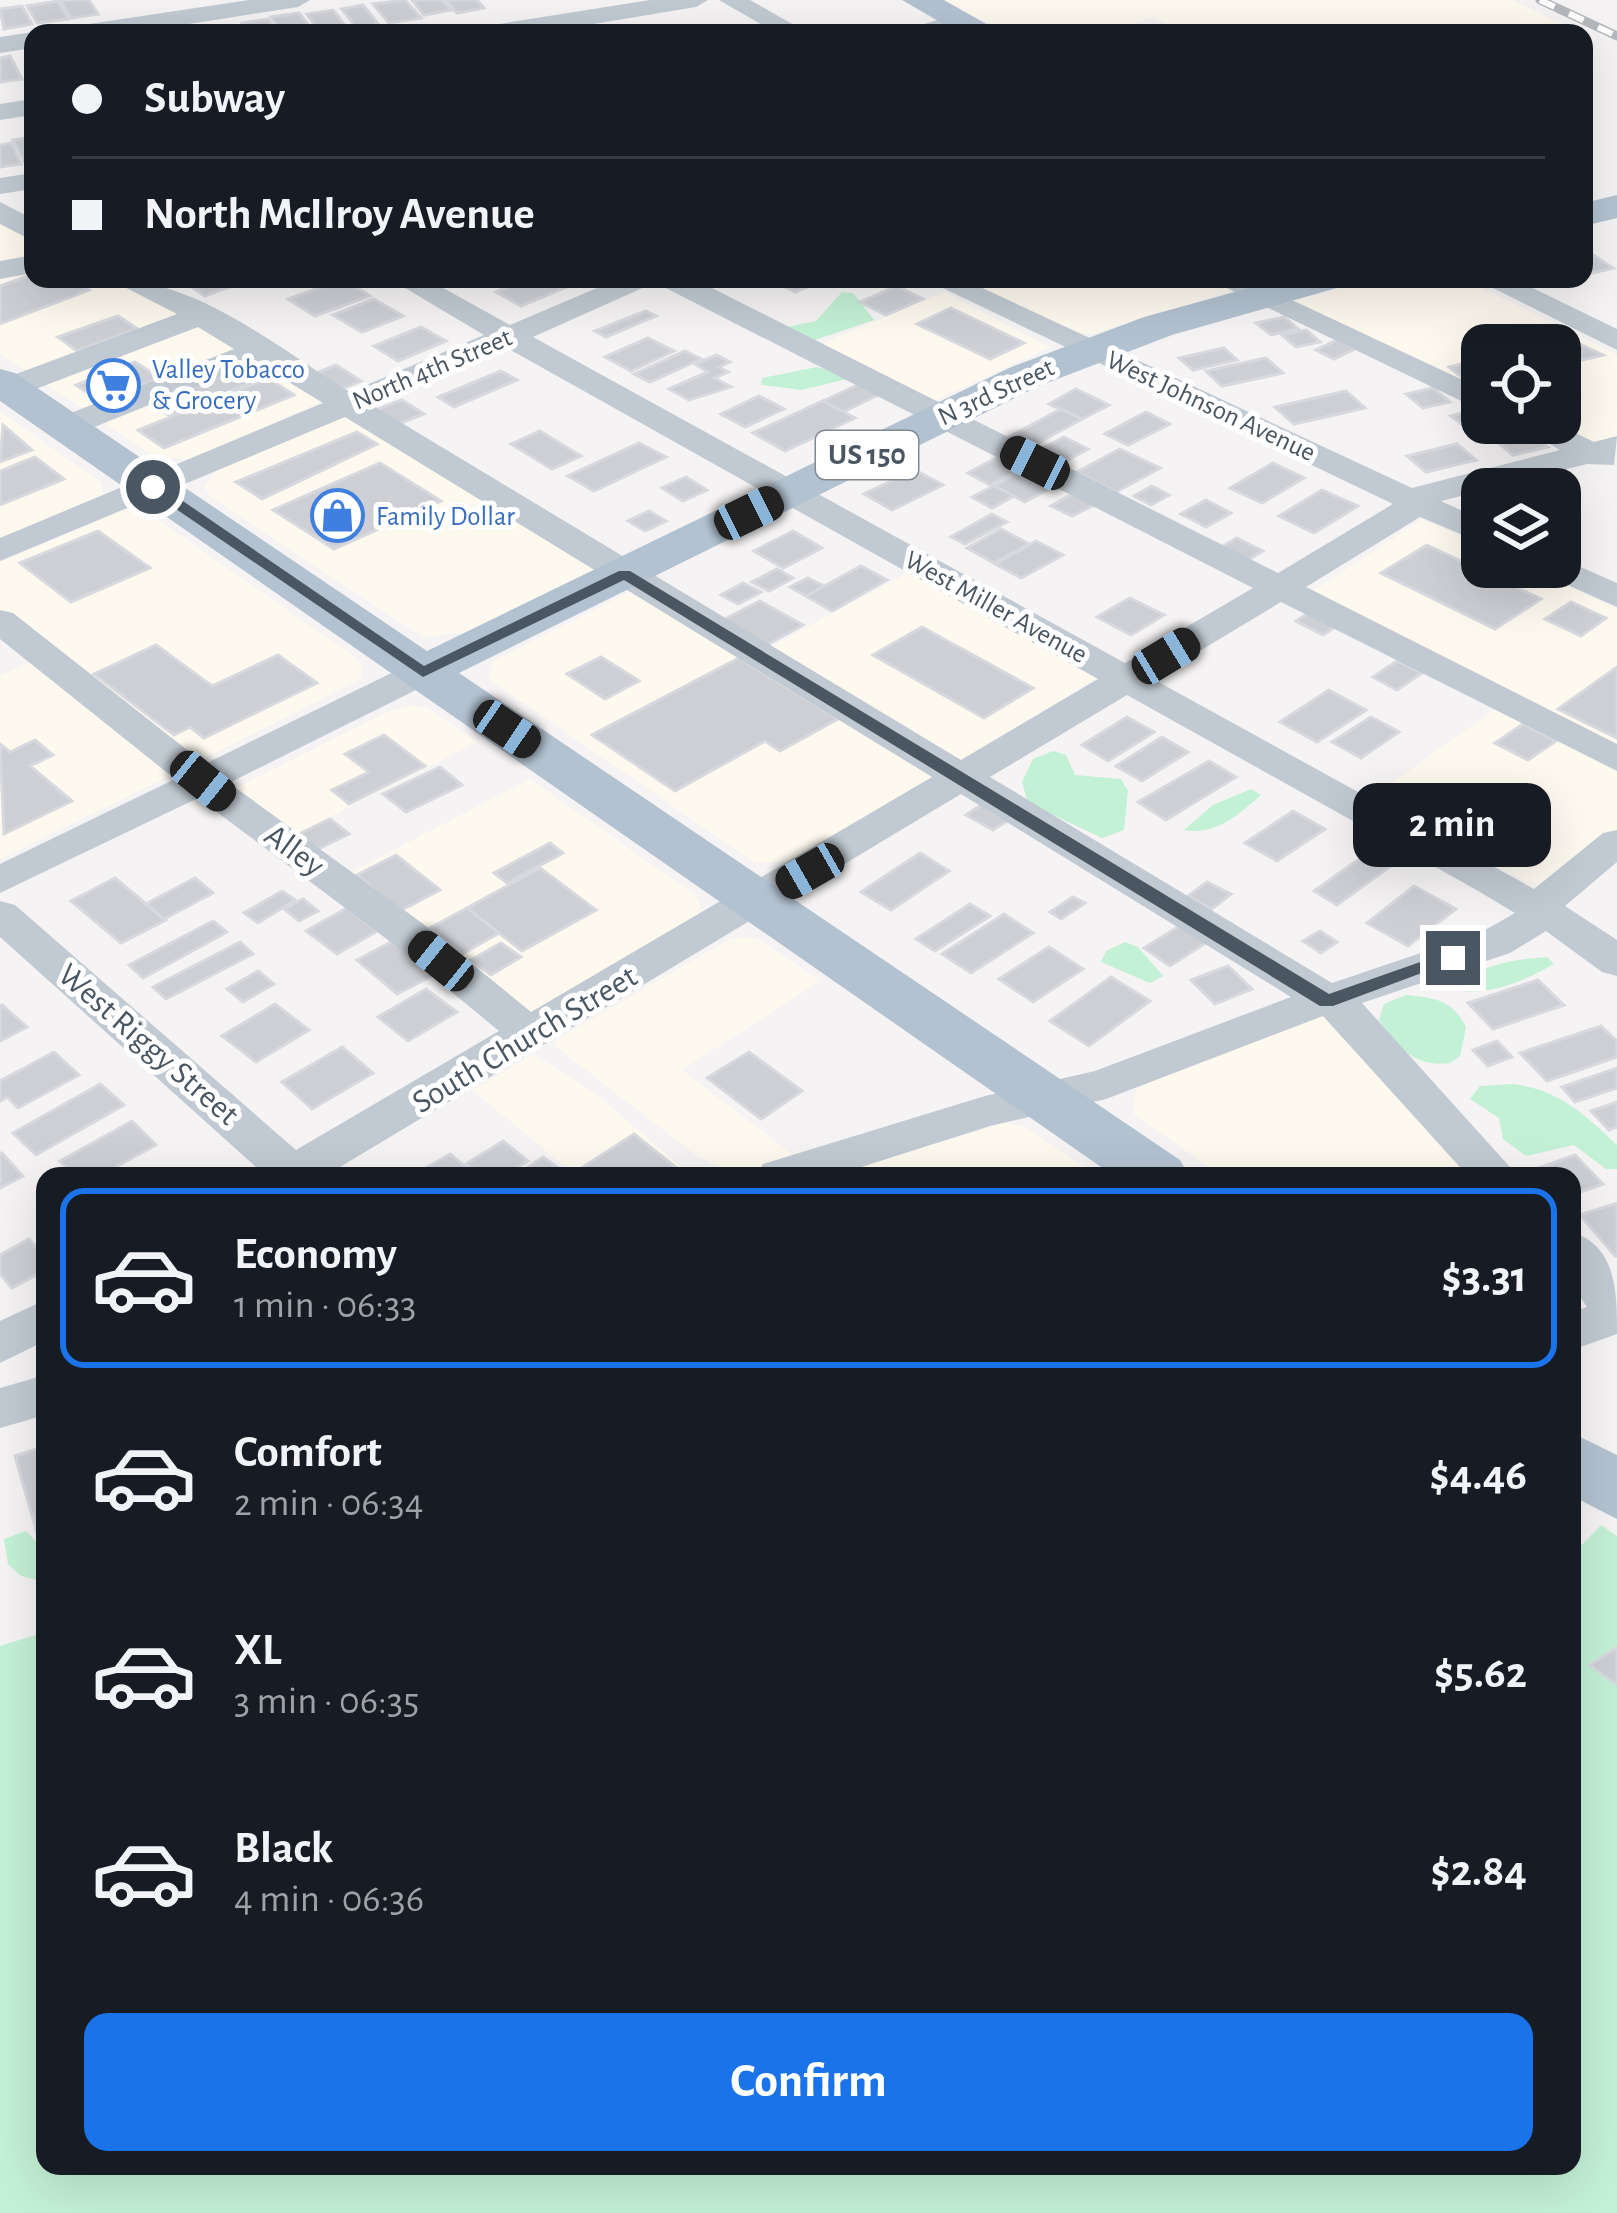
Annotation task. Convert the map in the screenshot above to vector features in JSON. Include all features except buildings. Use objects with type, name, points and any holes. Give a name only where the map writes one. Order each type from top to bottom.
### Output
[{"type":"main road","points":[[918,0],[967,24]]},
{"type":"main road","name":"N 3rd Street","points":[[423,672],[944,416],[1242,288]]},
{"type":"main road","points":[[4,385],[1146,1167]]},
{"type":"main road","points":[[1581,1466],[1617,1491]]},
{"type":"street","points":[[132,24],[298,0]]},
{"type":"street","points":[[507,0],[529,24]]},
{"type":"street","points":[[566,24],[696,0]]},
{"type":"street","points":[[731,0],[778,24]]},
{"type":"street","points":[[143,288],[201,315],[1327,1001],[1359,1023],[1487,1167]]},
{"type":"street","name":"West Miller Avenue","points":[[421,288],[1540,909],[1607,940]]},
{"type":"street","name":"North 4th Street","points":[[0,550],[623,288]]},
{"type":"street","points":[[689,288],[1617,759]]},
{"type":"street","name":"West Johnson Avenue","points":[[958,288],[1461,523]]},
{"type":"street","points":[[1242,288],[1461,391]]},
{"type":"street","points":[[1508,288],[1617,341]]},
{"type":"street","points":[[4,385],[201,315]]},
{"type":"street","points":[[136,340],[173,361],[248,344]]},
{"type":"street","points":[[65,427],[248,344]]},
{"type":"street","name":"South Church Street","points":[[307,1167],[960,781],[1431,491],[1608,455]]},
{"type":"street","points":[[1581,579],[1617,596]]},
{"type":"street","name":"Alley","points":[[0,622],[407,933],[532,1036]]},
{"type":"street","points":[[0,880],[423,672]]},
{"type":"street","points":[[810,1167],[1106,1084],[1222,1035],[1495,943],[1517,932],[1617,842]]},
{"type":"street","name":"West Riggy Street","points":[[0,914],[284,1167]]},
{"type":"street","points":[[1581,1262],[1617,1314],[1581,1328]]},
{"type":"street","points":[[0,1408],[36,1398]]},
{"type":"shaded area","points":[[941,0],[1512,0],[1562,24],[1168,24],[1152,17],[1130,24],[990,24]]},
{"type":"shaded area","points":[[0,216],[24,231],[24,288],[135,288],[171,302],[321,402],[191,459],[155,457],[0,353]]},
{"type":"shaded area","points":[[981,288],[1233,291],[1092,334],[1076,332]]},
{"type":"shaded area","points":[[1341,288],[1482,288],[1555,324],[1461,324],[1461,386],[1292,301]]},
{"type":"shaded area","points":[[944,292],[1050,347],[931,402],[814,347]]},
{"type":"shaded area","points":[[1581,337],[1617,355],[1617,437],[1581,443]]},
{"type":"shaded area","points":[[0,412],[101,482],[104,494],[0,540]]},
{"type":"shaded area","points":[[345,415],[598,568],[463,633],[423,637],[210,496],[204,486],[216,471]]},
{"type":"shaded area","points":[[141,508],[356,658],[362,665],[361,679],[199,761],[0,612],[0,562],[126,509]]},
{"type":"shaded area","points":[[1422,519],[1461,536],[1461,588],[1572,588],[1617,609],[1617,750],[1312,592]]},
{"type":"shaded area","points":[[909,572],[1097,678],[953,765],[763,651]]},
{"type":"shaded area","points":[[633,590],[934,778],[792,861],[755,863],[489,679],[493,661]]},
{"type":"shaded area","points":[[37,659],[173,774],[0,859],[0,676]]},
{"type":"shaded area","points":[[414,705],[429,709],[477,742],[286,839],[232,790],[389,711]]},
{"type":"shaded area","points":[[1501,705],[1617,763],[1617,830],[1544,884],[1524,881],[1370,798]]},
{"type":"shaded area","points":[[530,779],[695,895],[701,907],[696,917],[531,1016],[340,878]]},
{"type":"shaded area","points":[[732,938],[756,938],[820,981],[682,1070],[797,1158],[763,1167],[721,1167],[697,1156],[555,1046],[557,1039]]},
{"type":"shaded area","points":[[1322,1015],[1480,1167],[1208,1167],[1133,1113],[1136,1090],[1207,1052]]},
{"type":"shaded area","points":[[533,1054],[597,1095],[681,1167],[565,1167],[473,1090]]},
{"type":"shaded area","points":[[1006,1123],[1024,1126],[1085,1167],[854,1167]]},
{"type":"green space","points":[[842,292],[853,293],[874,320],[815,340],[787,327],[816,321]]},
{"type":"green space","points":[[817,367],[851,378],[802,390],[761,385],[762,378]]},
{"type":"green space","points":[[1053,751],[1066,755],[1075,775],[1121,779],[1128,791],[1124,830],[1102,838],[1028,803],[1022,782],[1033,759]]},
{"type":"green space","points":[[1251,789],[1261,795],[1226,822],[1206,830],[1184,830],[1213,805]]},
{"type":"green space","points":[[1125,942],[1138,947],[1163,976],[1150,983],[1101,962],[1106,951]]},
{"type":"green space","points":[[1547,957],[1554,964],[1520,981],[1482,991],[1458,990],[1485,969]]},
{"type":"green space","points":[[1406,995],[1434,999],[1455,1011],[1466,1027],[1460,1056],[1450,1063],[1427,1062],[1408,1054],[1392,1039],[1379,1020],[1384,1004]]},
{"type":"green space","points":[[1513,1084],[1544,1092],[1582,1114],[1617,1145],[1617,1169],[1606,1169],[1574,1145],[1526,1156],[1503,1139],[1499,1118],[1470,1099],[1480,1086]]},
{"type":"green space","points":[[1601,1525],[1617,1536],[1617,2213],[0,2213],[0,1646],[36,1635],[36,2175],[1581,2175],[1581,1546]]},
{"type":"green space","points":[[26,1531],[36,1542],[36,1580],[21,1576],[8,1564],[4,1539]]},
{"type":"railway","points":[[1540,0],[1591,24]]},
{"type":"railway","points":[[1593,25],[1617,36]]},
{"type":"place","name":"Valley Tobacco & Grocery","points":[[113,385]]},
{"type":"place","name":"Family Dollar","points":[[337,516]]},
{"type":"route","points":[[153,487],[423,672],[624,574],[1327,1001],[1453,958]]}]
